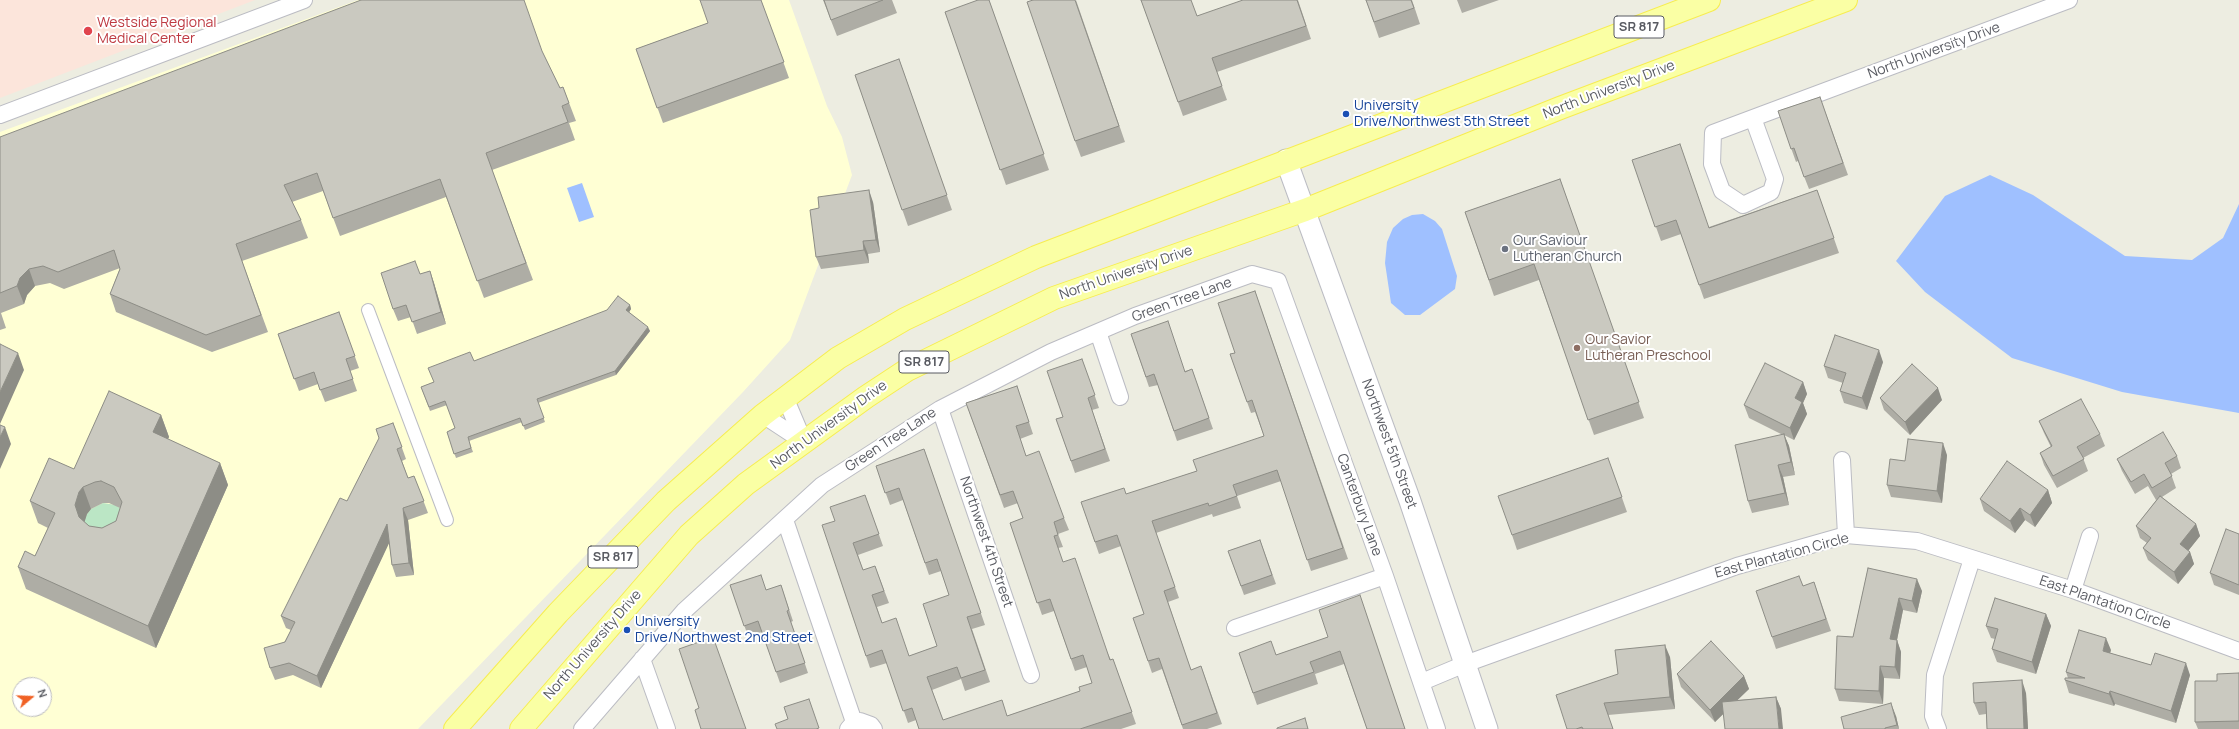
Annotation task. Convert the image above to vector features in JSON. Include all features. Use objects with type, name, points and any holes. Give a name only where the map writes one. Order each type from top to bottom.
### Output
[{"type":"main road","name":"SR 817","points":[[455,729],[558,613],[661,507],[763,415],[785,398],[838,358],[905,319],[1015,266],[1286,160],[1709,0]]},
{"type":"main road","name":"North University Drive","points":[[521,729],[689,535],[746,484],[866,397],[907,370],[1054,298],[1305,210],[1560,108],[1846,0]]},
{"type":"street","points":[[0,115],[304,0]]},
{"type":"street","name":"North University Drive","points":[[1753,118],[1775,179],[1771,192],[1743,205],[1722,191],[1712,164],[1713,133],[1753,118],[2069,0]]},
{"type":"street","name":"Northwest 5th Street","points":[[1286,160],[1410,501],[1487,729]]},
{"type":"street","name":"Green Tree Lane","points":[[582,729],[684,611],[822,485],[940,409],[1050,352],[1135,316],[1252,274],[1278,281]]},
{"type":"street","name":"Canterbury Lane","points":[[1278,281],[1385,576],[1437,729]]},
{"type":"street","points":[[368,310],[447,520]]},
{"type":"street","points":[[1098,332],[1120,397]]},
{"type":"street","points":[[785,398],[804,442]]},
{"type":"street","name":"Northwest 4th Street","points":[[940,409],[1032,675]]},
{"type":"street","points":[[763,415],[804,442]]},
{"type":"street","points":[[1842,460],[1846,535]]},
{"type":"street","points":[[784,520],[851,726],[866,722],[874,729]]},
{"type":"street","name":"East Plantation Circle","points":[[1422,682],[1465,664],[1737,566],[1846,535],[1917,542],[1972,558],[2073,590],[2239,651]]},
{"type":"street","points":[[2073,590],[2090,536]]},
{"type":"street","points":[[1938,729],[1933,716],[1935,675],[1972,558]]},
{"type":"street","points":[[1236,628],[1385,576]]},
{"type":"street","points":[[642,659],[667,729]]},
{"type":"shaded area","name":"Westside Regional Medical Center","points":[[0,0],[255,0],[0,98]]},
{"type":"shaded area","points":[[358,0],[789,0],[827,106],[842,137],[852,175],[790,340],[743,392],[418,729],[0,729],[0,132]]},
{"type":"shaded area","points":[[103,503],[116,505],[129,520],[87,539],[84,520],[91,509]]},
{"type":"water","points":[[1990,175],[2033,195],[2125,256],[2192,260],[2223,238],[2239,204],[2239,413],[2122,392],[2012,358],[1925,292],[1896,261],[1945,196]]},
{"type":"water","points":[[582,183],[594,217],[579,222],[567,188]]},
{"type":"water","points":[[1423,214],[1435,221],[1442,229],[1457,276],[1455,289],[1420,315],[1405,315],[1391,303],[1385,263],[1387,242],[1393,228],[1403,219],[1412,215]]},
{"type":"building","points":[[361,0],[524,0],[542,51],[560,88],[563,87],[569,103],[562,106],[568,122],[486,153],[526,263],[477,281],[440,179],[333,218],[317,173],[284,185],[301,220],[236,244],[261,315],[206,335],[110,294],[120,269],[114,250],[58,272],[43,266],[29,269],[20,278],[17,286],[0,293],[0,137]]},
{"type":"building","points":[[700,0],[761,0],[784,62],[657,108],[636,49],[708,23]]},
{"type":"building","points":[[824,0],[883,0],[831,20]]},
{"type":"building","points":[[978,0],[989,0],[1044,154],[1000,170],[945,12]]},
{"type":"building","points":[[1033,0],[1075,0],[1119,126],[1075,141],[1027,2]]},
{"type":"building","points":[[1141,0],[1191,0],[1197,16],[1243,0],[1297,0],[1306,26],[1212,58],[1222,86],[1178,102]]},
{"type":"building","points":[[1366,0],[1411,0],[1414,8],[1374,22]]},
{"type":"building","points":[[899,59],[947,195],[902,210],[855,75]]},
{"type":"building","points":[[1820,97],[1843,163],[1804,177],[1794,148],[1791,149],[1778,111]]},
{"type":"building","points":[[1680,144],[1709,228],[1817,190],[1834,238],[1699,285],[1676,220],[1655,227],[1632,160]]},
{"type":"building","points":[[1560,179],[1639,402],[1588,420],[1534,264],[1489,280],[1465,212]]},
{"type":"building","points":[[869,190],[876,240],[863,241],[864,250],[816,257],[810,210],[819,208],[818,197]]},
{"type":"building","points":[[415,261],[420,274],[430,271],[441,312],[412,322],[406,305],[393,309],[381,273]]},
{"type":"building","points":[[1255,291],[1343,548],[1307,560],[1277,470],[1233,485],[1237,496],[1209,506],[1208,503],[1152,521],[1175,587],[1164,591],[1191,670],[1201,666],[1217,713],[1182,725],[1159,658],[1148,661],[1133,618],[1144,614],[1117,535],[1095,542],[1081,502],[1124,488],[1126,494],[1197,471],[1193,460],[1264,436],[1252,400],[1247,402],[1230,354],[1235,353],[1218,303]]},
{"type":"building","points":[[618,296],[630,305],[626,310],[648,327],[615,371],[537,399],[544,418],[523,426],[520,418],[468,437],[471,448],[454,454],[447,432],[455,428],[445,401],[429,407],[421,387],[434,382],[428,368],[470,352],[474,361],[607,310]]},
{"type":"building","points":[[339,312],[355,356],[346,359],[353,379],[320,390],[314,372],[294,379],[278,334]]},
{"type":"building","points":[[1168,321],[1185,372],[1192,369],[1209,418],[1174,431],[1154,374],[1146,377],[1131,334]]},
{"type":"building","points":[[1835,335],[1879,350],[1862,398],[1840,391],[1846,373],[1824,366]]},
{"type":"building","points":[[0,344],[18,353],[0,392]]},
{"type":"building","points":[[1082,359],[1095,395],[1088,398],[1105,449],[1071,461],[1056,419],[1063,417],[1047,371]]},
{"type":"building","points":[[1765,363],[1803,382],[1795,398],[1802,402],[1790,428],[1744,405]]},
{"type":"building","points":[[1912,364],[1938,388],[1905,422],[1880,398]]},
{"type":"building","points":[[1017,386],[1029,422],[1016,426],[1026,456],[1039,451],[1064,518],[1054,522],[1058,535],[1054,536],[1063,562],[1075,558],[1110,660],[1113,659],[1132,712],[1080,729],[919,729],[912,708],[903,711],[882,650],[866,656],[822,525],[835,521],[830,507],[865,495],[879,534],[853,543],[863,570],[875,566],[884,591],[872,595],[882,623],[896,618],[909,656],[937,646],[923,604],[949,595],[937,559],[925,563],[899,488],[885,493],[876,466],[924,449],[981,613],[967,617],[985,670],[961,678],[957,667],[927,677],[943,720],[1002,700],[1007,716],[1080,691],[1079,687],[1092,683],[1083,655],[1071,659],[1050,599],[1037,603],[1010,523],[1023,518],[1013,491],[1000,495],[966,403]]},
{"type":"building","points":[[109,391],[161,415],[153,432],[220,463],[148,626],[18,567],[25,551],[35,556],[55,513],[30,501],[49,458],[74,469]],"holes":[[[101,481],[114,487],[122,502],[116,521],[102,528],[89,526],[79,517],[75,505],[79,492],[83,487]]]},
{"type":"building","points":[[2081,399],[2100,434],[2077,447],[2084,459],[2053,476],[2040,453],[2052,446],[2039,421]]},
{"type":"building","points":[[393,423],[402,447],[397,449],[408,478],[414,476],[424,501],[403,508],[409,563],[392,565],[387,524],[317,676],[289,663],[270,668],[264,648],[285,642],[295,622],[281,616],[340,498],[347,501],[379,438],[376,429]]},
{"type":"building","points":[[0,425],[5,427],[0,437]]},
{"type":"building","points":[[2163,432],[2177,456],[2165,463],[2172,476],[2152,488],[2144,474],[2131,482],[2117,459]]},
{"type":"building","points":[[1784,434],[1791,462],[1778,465],[1785,493],[1748,501],[1735,445]]},
{"type":"building","points":[[1908,439],[1943,443],[1937,491],[1887,485],[1890,459],[1905,461]]},
{"type":"building","points":[[1608,458],[1622,497],[1512,535],[1498,496]]},
{"type":"building","points":[[2007,461],[2048,490],[2030,515],[2020,508],[2010,521],[1980,499]]},
{"type":"building","points":[[2160,496],[2196,524],[2180,544],[2190,552],[2174,572],[2143,548],[2151,538],[2136,526]]},
{"type":"building","points":[[2226,529],[2239,534],[2239,585],[2210,573]]},
{"type":"building","points":[[1260,540],[1272,575],[1241,586],[1228,551]]},
{"type":"building","points":[[1868,568],[1917,579],[1912,601],[1899,598],[1890,639],[1897,640],[1895,667],[1880,666],[1879,691],[1835,689],[1837,636],[1853,637]]},
{"type":"building","points":[[761,575],[766,590],[781,585],[789,610],[787,611],[805,663],[776,672],[758,621],[744,626],[730,585]]},
{"type":"building","points":[[1799,576],[1803,586],[1814,582],[1826,619],[1772,637],[1756,591]]},
{"type":"building","points":[[1360,595],[1405,729],[1367,729],[1340,651],[1310,662],[1314,672],[1253,693],[1239,653],[1271,641],[1276,655],[1328,637],[1319,610]]},
{"type":"building","points":[[1995,598],[2046,614],[2032,662],[1992,649],[1998,629],[1986,626]]},
{"type":"building","points":[[2079,630],[2106,638],[2103,651],[2151,665],[2155,653],[2186,663],[2171,711],[2110,691],[2109,694],[2065,680],[2065,678],[2085,678],[2066,672]]},
{"type":"building","points":[[713,637],[746,729],[701,729],[695,710],[699,708],[679,649]]},
{"type":"building","points":[[1711,641],[1744,676],[1710,710],[1677,674]]},
{"type":"building","points":[[1665,645],[1670,697],[1604,703],[1613,729],[1583,729],[1582,727],[1567,729],[1556,695],[1618,674],[1615,650]]},
{"type":"building","points":[[2239,673],[2239,721],[2195,722],[2195,681],[2217,681],[2217,674]]},
{"type":"building","points":[[2022,680],[2024,729],[1987,729],[1986,702],[1974,703],[1973,683]]},
{"type":"building","points":[[1776,697],[1779,729],[1725,729],[1722,702]]},
{"type":"building","points":[[809,699],[819,728],[777,729],[775,724],[788,719],[784,707]]},
{"type":"building","points":[[1891,703],[1897,725],[1885,729],[1844,729],[1841,717]]},
{"type":"building","points":[[1305,718],[1308,729],[1277,729],[1277,728]]},
{"type":"place","name":"Westside Regional Medical Center","points":[[88,31]]},
{"type":"place","name":"University Drive/Northwest 5th Street","points":[[1346,114]]},
{"type":"place","name":"Our Saviour Lutheran Church","points":[[1505,249]]},
{"type":"place","name":"Our Savior Lutheran Preschool","points":[[1577,348]]},
{"type":"place","name":"University Drive/Northwest 2nd Street","points":[[627,630]]}]
